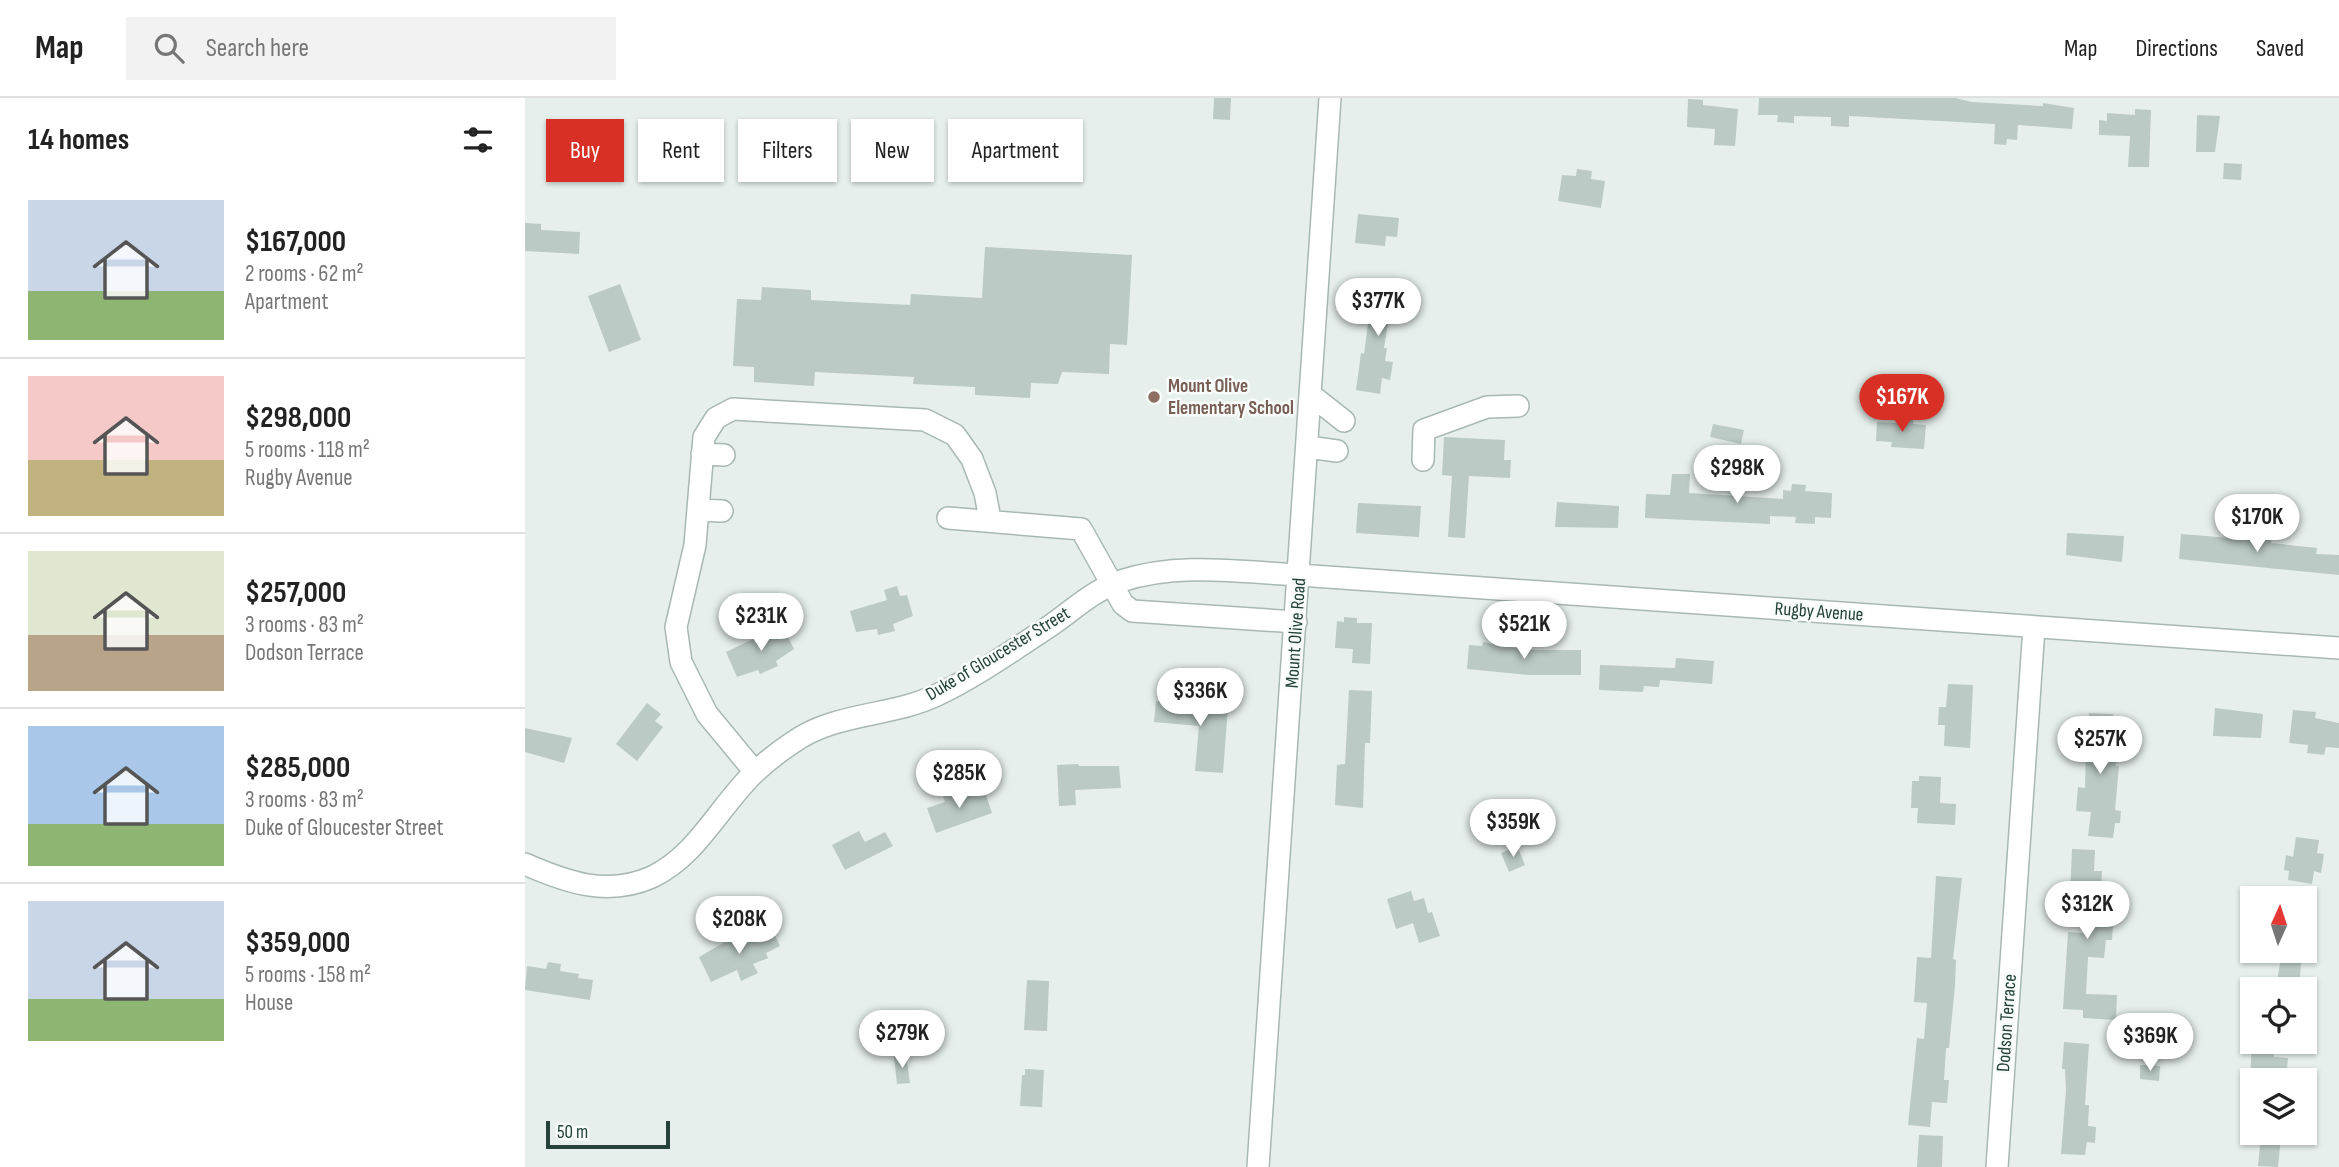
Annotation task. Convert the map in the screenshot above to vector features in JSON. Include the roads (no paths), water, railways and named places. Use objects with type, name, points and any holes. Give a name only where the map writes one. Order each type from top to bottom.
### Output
[{"type":"street","name":"Mount Olive Road","points":[[1258,1167],[1330,98]]},
{"type":"street","points":[[1311,395],[1344,421]]},
{"type":"street","points":[[1423,460],[1425,430],[1487,407],[1518,406]]},
{"type":"street","points":[[755,772],[707,714],[681,663],[676,627],[695,545],[704,437],[716,418],[733,409],[925,420],[955,435],[972,459],[985,493],[990,519]]},
{"type":"street","points":[[1308,447],[1337,451]]},
{"type":"street","points":[[702,454],[724,455]]},
{"type":"street","points":[[698,510],[722,511]]},
{"type":"street","points":[[948,518],[990,519],[1081,529],[1123,604],[1132,611],[1296,622]]},
{"type":"street","name":"Duke of Gloucester Street","points":[[525,864],[563,881],[590,887],[619,886],[651,877],[680,859],[755,772],[794,741],[837,721],[907,706],[938,695],[1113,585],[1160,571],[1184,569],[1299,575]]},
{"type":"street","name":"Rugby Avenue","points":[[1299,575],[2339,648]]},
{"type":"street","name":"Dodson Terrace","points":[[1997,1167],[2034,627]]},
{"type":"place","name":"Mount Olive Elementary School","points":[[1154,397]]}]
